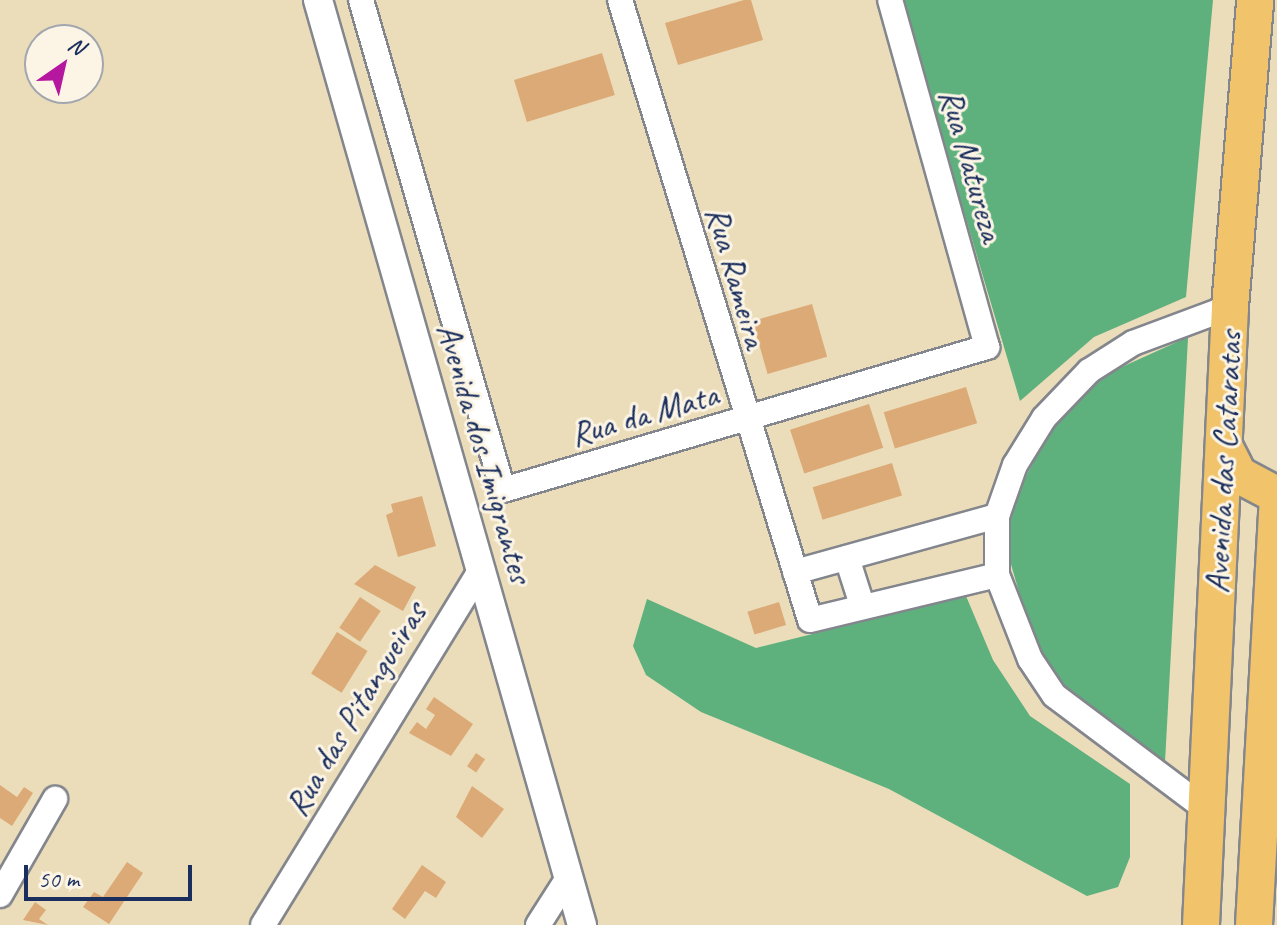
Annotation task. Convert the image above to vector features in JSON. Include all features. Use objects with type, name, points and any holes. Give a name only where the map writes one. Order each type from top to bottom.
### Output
[{"type":"main road","name":"Avenida das Cataratas","points":[[1201,925],[1230,307],[1255,0]]},
{"type":"main road","points":[[1224,446],[1239,475],[1277,495]]},
{"type":"main road","name":"Avenida das Cataratas","points":[[1254,925],[1269,794],[1277,509]]},
{"type":"main road","points":[[1213,685],[1232,657],[1272,643]]},
{"type":"street","name":"Avenida dos Imigrantes","points":[[318,0],[582,925]]},
{"type":"street","name":"Rua da Mata","points":[[361,0],[503,490],[987,347]]},
{"type":"street","name":"Rua Rameira","points":[[620,0],[743,420],[810,620],[862,605]]},
{"type":"street","name":"Rua Natureza","points":[[890,0],[987,347]]},
{"type":"street","points":[[1207,810],[1054,695],[1030,659],[997,575],[997,516],[1015,465],[1044,418],[1089,371],[1133,343],[1230,307]]},
{"type":"street","points":[[795,572],[997,516]]},
{"type":"street","points":[[847,558],[862,605],[997,575]]},
{"type":"street","name":"Rua das Pitangueiras","points":[[263,925],[481,569]]},
{"type":"street","points":[[0,895],[8,860],[55,799]]},
{"type":"street","points":[[538,925],[568,878]]},
{"type":"green space","points":[[901,0],[1213,0],[1186,297],[1094,337],[1020,401]]},
{"type":"green space","points":[[1188,337],[1165,762],[1068,696],[1036,651],[1006,547],[1015,498],[1049,431],[1102,376]]},
{"type":"green space","points":[[966,596],[993,660],[1030,716],[1130,784],[1130,857],[1118,887],[1087,896],[889,789],[701,712],[646,675],[633,646],[647,599],[756,648]]},
{"type":"building","points":[[751,0],[763,40],[678,65],[665,23]]},
{"type":"building","points":[[602,53],[615,95],[527,122],[514,80]]},
{"type":"building","points":[[812,304],[827,357],[768,374],[752,321]]},
{"type":"building","points":[[966,387],[977,423],[895,448],[884,412]]},
{"type":"building","points":[[869,404],[883,448],[804,473],[790,430]]},
{"type":"building","points":[[892,463],[902,496],[823,520],[813,487]]},
{"type":"building","points":[[422,496],[436,546],[398,557],[386,515],[393,512],[391,504]]},
{"type":"building","points":[[375,565],[416,587],[403,611],[354,584]]},
{"type":"building","points":[[360,597],[381,611],[360,642],[339,628]]},
{"type":"building","points":[[779,602],[786,625],[754,635],[747,612]]},
{"type":"building","points":[[337,632],[368,651],[342,693],[311,674]]},
{"type":"building","points":[[434,697],[473,724],[451,756],[409,733],[417,722],[426,729],[435,715],[426,709]]},
{"type":"building","points":[[476,753],[485,759],[476,772],[467,766]]},
{"type":"building","points":[[0,785],[17,797],[24,787],[33,793],[12,826],[0,818]]},
{"type":"building","points":[[472,786],[504,809],[482,838],[456,817]]},
{"type":"building","points":[[127,862],[143,873],[109,924],[83,907],[94,892],[103,897]]},
{"type":"building","points":[[422,865],[446,882],[436,898],[425,891],[405,919],[392,909]]},
{"type":"building","points":[[35,902],[46,910],[39,919],[48,925],[23,920]]}]
